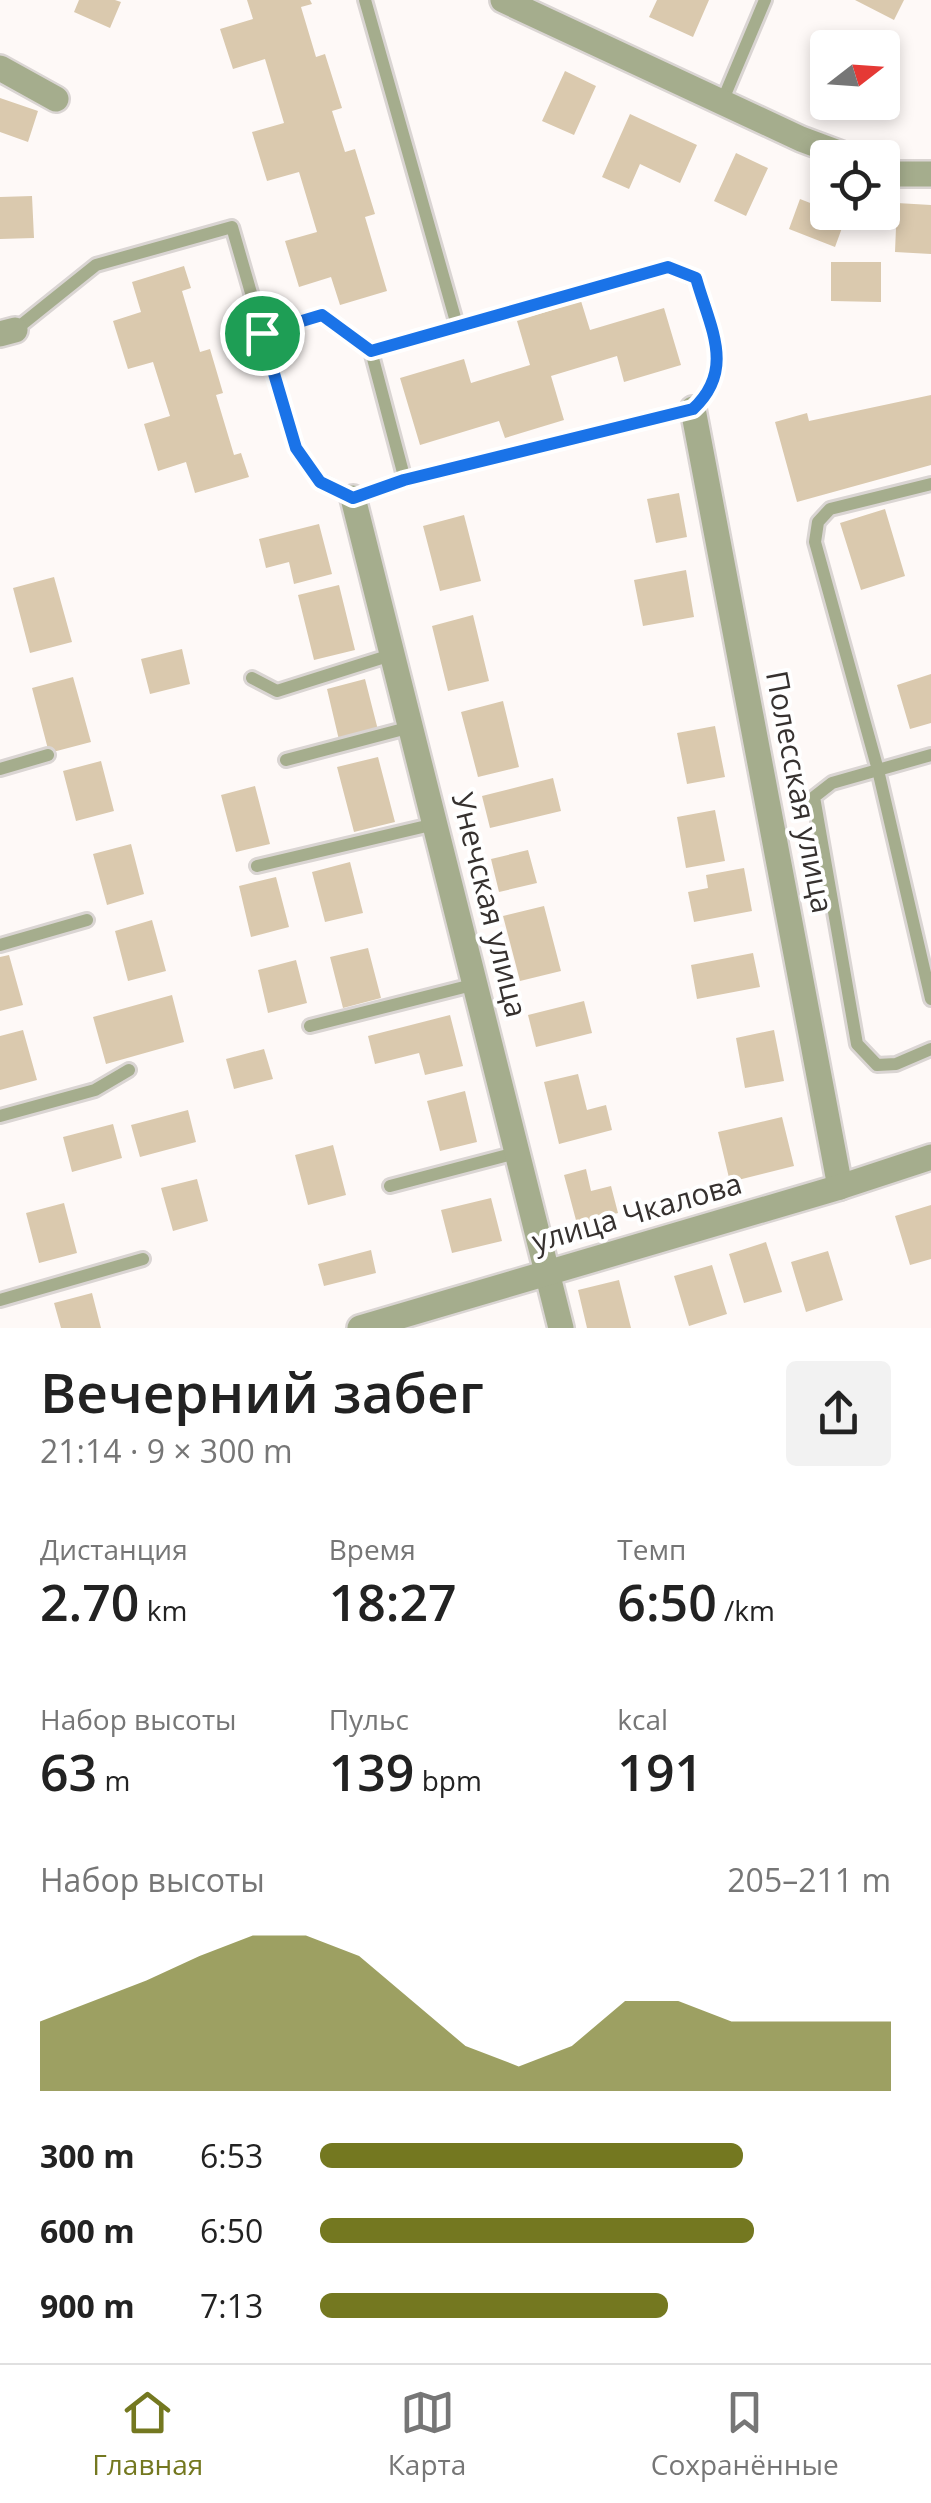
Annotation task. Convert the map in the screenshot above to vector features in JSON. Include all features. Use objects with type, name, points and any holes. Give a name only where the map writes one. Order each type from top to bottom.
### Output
[{"type":"street","points":[[503,0],[810,140]]},
{"type":"street","points":[[0,68],[56,99]]},
{"type":"street","points":[[900,174],[931,174]]},
{"type":"street","name":"Полесская улица","points":[[693,409],[840,1188]]},
{"type":"street","name":"Унечская улица","points":[[353,498],[561,1328]]},
{"type":"street","name":"улица Чкалова","points":[[360,1328],[840,1188],[931,1156]]},
{"type":"lane","points":[[365,0],[457,325]]},
{"type":"lane","points":[[722,102],[765,0]]},
{"type":"lane","points":[[8,332],[96,265],[232,227],[296,448],[320,482],[353,498],[404,480],[693,409],[712,391],[719,361],[696,278],[668,267],[371,351]]},
{"type":"lane","points":[[262,333],[322,315],[371,351],[404,480]]},
{"type":"lane","points":[[931,484],[830,509],[818,522],[815,542],[878,770],[931,999]]},
{"type":"lane","points":[[252,678],[277,690],[391,655]]},
{"type":"lane","points":[[286,760],[411,728]]},
{"type":"lane","points":[[0,769],[48,755]]},
{"type":"lane","points":[[931,755],[832,783],[814,797],[857,1044],[877,1065],[896,1064],[931,1048]]},
{"type":"lane","points":[[257,866],[435,824]]},
{"type":"lane","points":[[0,946],[86,920]]},
{"type":"lane","points":[[310,1026],[476,984]]},
{"type":"lane","points":[[0,1116],[95,1090],[129,1070]]},
{"type":"lane","points":[[390,1186],[516,1154]]},
{"type":"lane","points":[[0,1300],[143,1259]]},
{"type":"building","points":[[79,0],[121,2],[110,28],[74,12]]},
{"type":"building","points":[[247,0],[310,0],[312,4],[301,7],[316,57],[325,54],[342,108],[332,111],[345,152],[355,149],[375,214],[365,217],[387,291],[340,305],[331,277],[299,287],[285,241],[317,232],[299,172],[267,181],[252,132],[284,123],[265,59],[233,69],[220,29],[253,19]]},
{"type":"building","points":[[657,0],[709,0],[693,37],[649,17]]},
{"type":"building","points":[[855,0],[904,0],[894,20]]},
{"type":"building","points":[[565,71],[596,86],[574,135],[542,121]]},
{"type":"building","points":[[0,98],[38,111],[28,142],[0,132]]},
{"type":"building","points":[[630,114],[697,145],[680,183],[640,164],[629,189],[602,177]]},
{"type":"building","points":[[736,153],[768,168],[746,216],[714,201]]},
{"type":"building","points":[[32,196],[34,238],[0,239],[0,197]]},
{"type":"building","points":[[800,199],[810,203],[810,230],[841,230],[835,247],[789,229]]},
{"type":"building","points":[[900,203],[931,205],[931,254],[895,252]]},
{"type":"building","points":[[831,262],[881,262],[881,302],[831,301]]},
{"type":"building","points":[[184,266],[191,288],[182,291],[200,352],[210,349],[223,393],[216,395],[234,455],[241,453],[249,477],[195,493],[186,462],[158,471],[144,424],[170,416],[153,362],[128,369],[113,321],[141,312],[132,282]]},
{"type":"building","points":[[581,301],[590,330],[664,308],[681,365],[624,382],[617,356],[551,376],[564,420],[505,438],[499,421],[420,445],[400,378],[464,359],[471,383],[530,365],[517,321]]},
{"type":"building","points":[[931,395],[931,465],[797,502],[775,422],[807,413],[809,421]]},
{"type":"building","points":[[679,493],[687,537],[656,543],[647,499]]},
{"type":"building","points":[[885,509],[905,576],[861,590],[840,523]]},
{"type":"building","points":[[464,515],[481,581],[440,591],[423,526]]},
{"type":"building","points":[[319,524],[332,574],[294,584],[289,562],[266,568],[259,539]]},
{"type":"building","points":[[686,570],[694,617],[643,626],[634,580]]},
{"type":"building","points":[[54,577],[72,642],[30,653],[13,588]]},
{"type":"building","points":[[339,585],[355,650],[314,660],[298,595]]},
{"type":"building","points":[[473,615],[489,681],[448,691],[432,626]]},
{"type":"building","points":[[182,649],[190,684],[150,694],[141,659]]},
{"type":"building","points":[[931,674],[931,723],[910,729],[897,685]]},
{"type":"building","points":[[73,677],[91,742],[49,753],[32,688]]},
{"type":"building","points":[[365,679],[378,730],[339,740],[327,689]]},
{"type":"building","points":[[503,701],[519,767],[478,777],[461,712]]},
{"type":"building","points":[[715,726],[725,777],[687,784],[677,733]]},
{"type":"building","points":[[378,757],[395,822],[354,832],[337,767]]},
{"type":"building","points":[[101,761],[114,811],[76,821],[63,771]]},
{"type":"building","points":[[553,778],[561,811],[490,828],[482,796]]},
{"type":"building","points":[[255,786],[270,844],[236,852],[221,795]]},
{"type":"building","points":[[715,810],[725,861],[686,868],[677,817]]},
{"type":"building","points":[[131,844],[144,894],[107,905],[93,854]]},
{"type":"building","points":[[528,850],[537,883],[499,892],[491,859]]},
{"type":"building","points":[[350,862],[363,913],[325,922],[312,872]]},
{"type":"building","points":[[744,868],[752,911],[694,922],[688,892],[708,888],[706,875]]},
{"type":"building","points":[[276,877],[289,927],[251,937],[239,886]]},
{"type":"building","points":[[544,906],[561,971],[520,981],[503,916]]},
{"type":"building","points":[[152,920],[166,971],[128,981],[115,931]]},
{"type":"building","points":[[368,948],[381,998],[343,1008],[330,957]]},
{"type":"building","points":[[753,953],[760,987],[697,999],[691,965]]},
{"type":"building","points":[[9,955],[23,1005],[0,1011],[0,957]]},
{"type":"building","points":[[296,960],[307,1003],[268,1013],[258,970]]},
{"type":"building","points":[[172,995],[184,1042],[106,1064],[93,1017]]},
{"type":"building","points":[[584,1001],[592,1033],[536,1047],[528,1015]]},
{"type":"building","points":[[450,1015],[463,1066],[425,1075],[419,1053],[375,1064],[368,1036]]},
{"type":"building","points":[[23,1030],[37,1080],[0,1090],[0,1036]]},
{"type":"building","points":[[774,1030],[784,1081],[745,1088],[736,1038]]},
{"type":"building","points":[[264,1049],[273,1079],[234,1089],[226,1059]]},
{"type":"building","points":[[578,1074],[587,1110],[606,1105],[612,1130],[559,1144],[544,1082]]},
{"type":"building","points":[[465,1091],[477,1142],[440,1151],[427,1101]]},
{"type":"building","points":[[188,1110],[196,1142],[140,1157],[131,1125]]},
{"type":"building","points":[[782,1117],[794,1166],[730,1182],[718,1132]]},
{"type":"building","points":[[113,1124],[122,1158],[72,1172],[63,1137]]},
{"type":"building","points":[[333,1145],[346,1195],[308,1205],[295,1155]]},
{"type":"building","points":[[586,1169],[591,1191],[611,1186],[618,1213],[577,1224],[564,1175]]},
{"type":"building","points":[[197,1179],[208,1221],[173,1231],[161,1188]]},
{"type":"building","points":[[491,1198],[502,1241],[452,1253],[441,1210]]},
{"type":"building","points":[[64,1203],[77,1253],[39,1263],[26,1213]]},
{"type":"building","points":[[931,1205],[931,1259],[910,1265],[895,1216]]},
{"type":"building","points":[[766,1242],[782,1292],[744,1303],[729,1254]]},
{"type":"building","points":[[371,1250],[376,1273],[324,1286],[318,1264]]},
{"type":"building","points":[[828,1251],[843,1300],[806,1312],[791,1262]]},
{"type":"building","points":[[712,1265],[727,1314],[689,1326],[674,1276]]},
{"type":"building","points":[[619,1280],[631,1328],[587,1328],[578,1290]]},
{"type":"building","points":[[92,1293],[101,1328],[61,1328],[54,1303]]},
{"type":"route","points":[[668,267],[696,278],[719,361],[712,391],[693,409],[404,480],[353,498],[320,482],[296,448],[262,333],[322,315],[371,351],[642,271],[668,267]]}]
